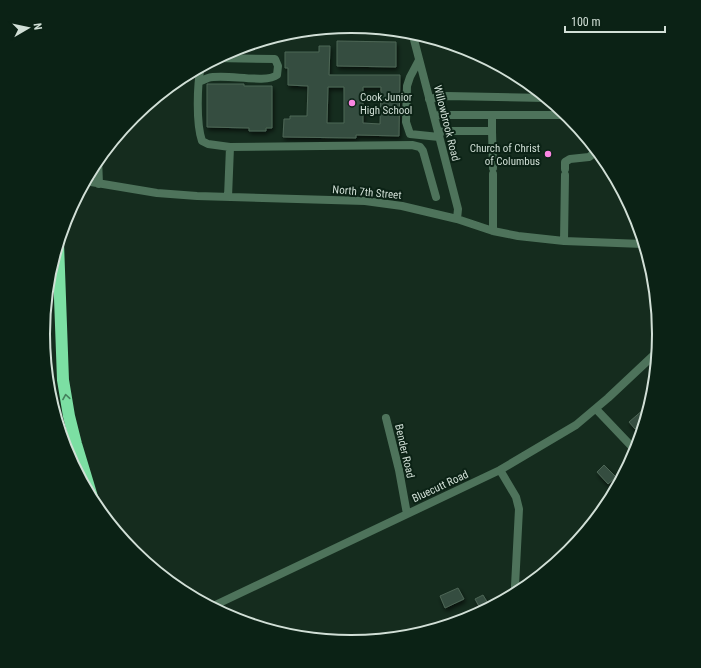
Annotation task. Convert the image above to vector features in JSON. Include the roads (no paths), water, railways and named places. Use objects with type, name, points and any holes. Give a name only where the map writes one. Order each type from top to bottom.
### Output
[{"type":"highway","points":[[59,261],[63,380],[69,416],[86,476]]},
{"type":"street","name":"Willowbrook Road","points":[[414,40],[458,209],[457,219]]},
{"type":"street","points":[[199,82],[209,78],[264,78],[274,77],[277,75],[278,66],[275,59],[230,58]]},
{"type":"street","points":[[419,60],[407,86],[406,122],[410,134],[438,134],[447,131],[492,131]]},
{"type":"street","points":[[201,73],[199,82],[200,133],[202,141],[208,144],[230,147],[412,145],[420,147],[423,151],[436,197]]},
{"type":"street","points":[[429,98],[447,96],[537,98]]},
{"type":"street","points":[[492,115],[493,231]]},
{"type":"street","points":[[434,116],[557,115]]},
{"type":"street","points":[[228,197],[230,147]]},
{"type":"street","points":[[564,241],[565,162],[570,159],[589,157],[592,155]]},
{"type":"street","points":[[98,169],[99,184]]},
{"type":"street","name":"North 7th Street","points":[[91,182],[157,193],[228,197],[365,201],[402,206],[457,219],[493,231],[541,239],[638,244]]},
{"type":"street","name":"Bluecutt Road","points":[[217,604],[500,470],[576,425],[596,409],[651,358]]},
{"type":"street","points":[[596,409],[630,445]]},
{"type":"street","name":"Bender Road","points":[[386,418],[400,470],[407,514]]},
{"type":"street","points":[[500,470],[516,497],[519,509],[515,586]]},
{"type":"place","name":"Cook Junior High School","points":[[352,103]]},
{"type":"place","name":"Church of Christ of Columbus","points":[[548,154]]}]
